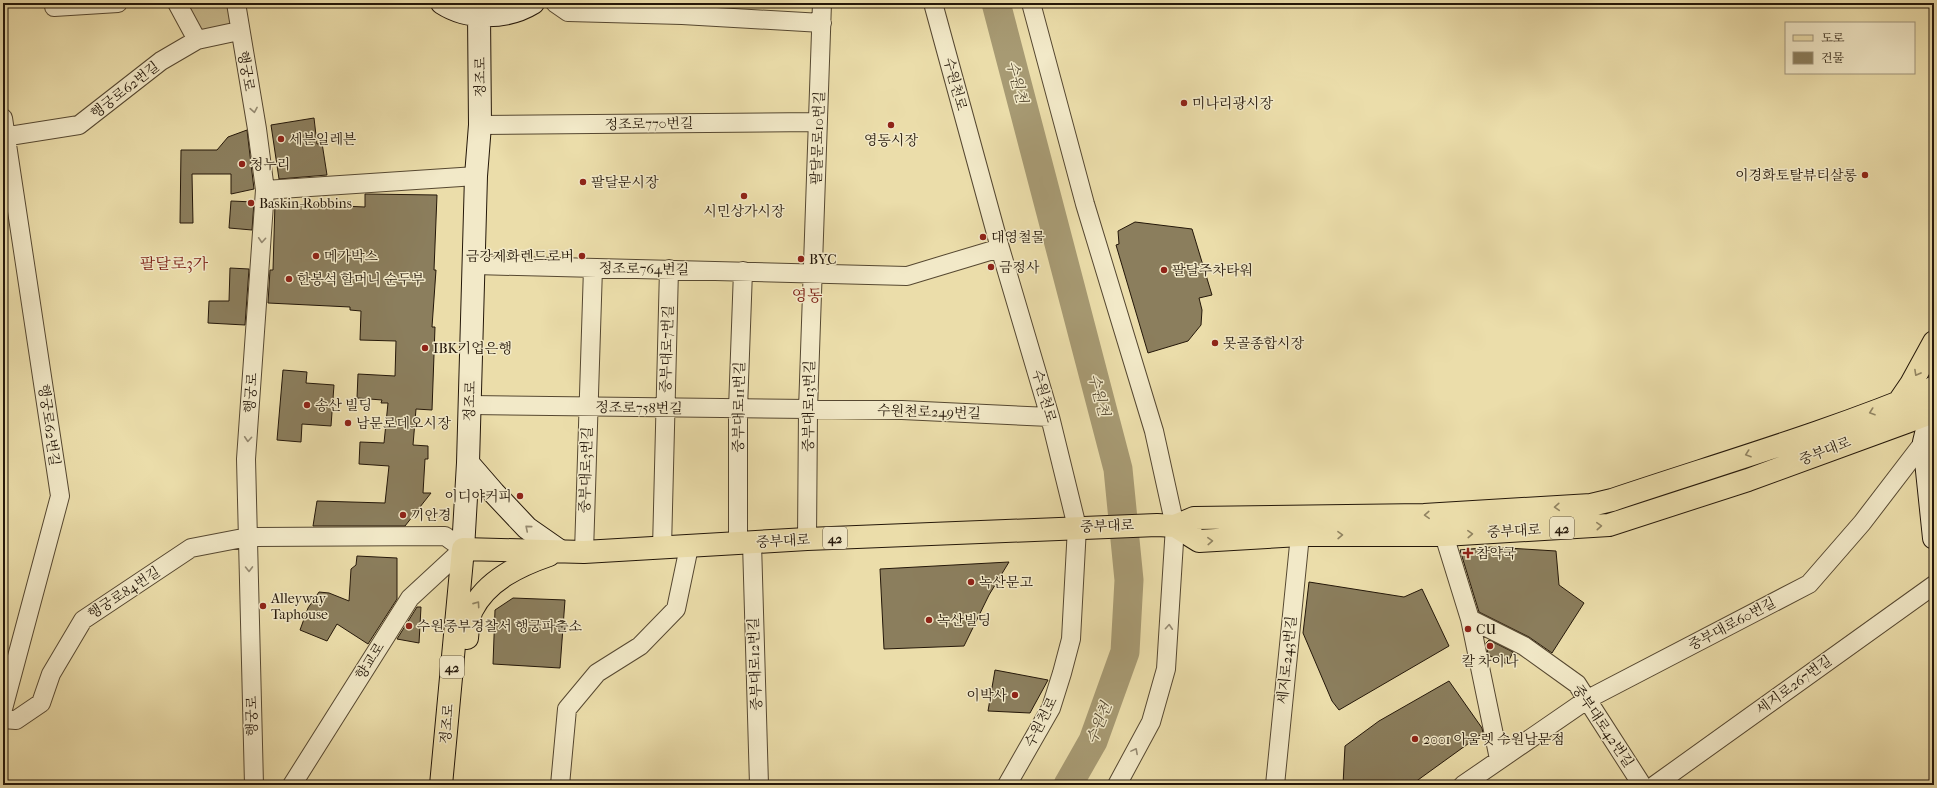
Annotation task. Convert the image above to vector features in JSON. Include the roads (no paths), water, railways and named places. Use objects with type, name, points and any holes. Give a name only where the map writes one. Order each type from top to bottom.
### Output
[{"type":"main road","points":[[1898,404],[1934,342]]},
{"type":"main road","name":"중부대로","points":[[463,549],[584,552],[807,539],[1081,527],[1166,525],[1194,518],[1424,515],[1591,505],[1612,500],[1898,404],[1934,388]]},
{"type":"main road","name":"중부대로","points":[[1166,525],[1199,541],[1300,535],[1444,535],[1609,525],[1748,480],[1933,412]]},
{"type":"main road","name":"정조로","points":[[441,785],[463,549]]},
{"type":"main road","points":[[451,678],[466,656],[472,611],[481,598],[508,573],[531,561],[560,551]]},
{"type":"street","points":[[54,7],[118,3]]},
{"type":"street","points":[[177,3],[197,40]]},
{"type":"street","name":"행궁로","points":[[236,3],[239,31],[257,129],[265,190],[246,459],[254,785]]},
{"type":"street","points":[[442,3],[448,7],[479,15],[502,14],[525,8],[533,3]]},
{"type":"street","points":[[555,3],[568,12],[682,15],[822,23]]},
{"type":"street","name":"팔달문로10번길","points":[[813,273],[822,3]]},
{"type":"street","name":"수원천로","points":[[933,3],[1000,248],[1081,527],[1071,639],[1062,673],[1051,708],[1006,785]]},
{"type":"street","points":[[1031,3],[1085,204],[1154,432],[1166,525],[1166,669],[1151,722],[1117,785]]},
{"type":"street","name":"정조로","points":[[463,549],[471,405],[476,176],[480,125],[479,15]]},
{"type":"street","name":"행궁로62번길","points":[[5,137],[79,125],[161,61],[197,40],[239,31]]},
{"type":"street","name":"행궁로62번길","points":[[3,118],[60,496],[3,709]]},
{"type":"street","name":"정조로770번길","points":[[480,125],[818,122]]},
{"type":"street","points":[[265,190],[476,176]]},
{"type":"street","name":"정조로764번길","points":[[474,265],[907,276],[1000,248]]},
{"type":"street","name":"중부대로3번길","points":[[584,552],[593,268]]},
{"type":"street","name":"중부대로7번길","points":[[662,548],[669,269]]},
{"type":"street","name":"중부대로11번길","points":[[743,271],[738,409],[745,543]]},
{"type":"street","name":"중부대로13번길","points":[[807,539],[808,410],[813,273]]},
{"type":"street","points":[[1934,388],[1933,412],[1924,442],[1934,538]]},
{"type":"street","name":"정조로758번길","points":[[471,405],[808,410]]},
{"type":"street","name":"수원천로249번길","points":[[808,410],[902,410],[1050,417]]},
{"type":"street","name":"중부대로60번길","points":[[1463,785],[1588,699],[1809,584],[1862,523],[1924,442]]},
{"type":"street","points":[[468,463],[527,528],[560,551]]},
{"type":"street","name":"세지로243번길","points":[[1275,785],[1300,535]]},
{"type":"street","points":[[1444,535],[1470,619],[1499,759]]},
{"type":"street","name":"행궁로84번길","points":[[3,719],[16,720],[41,703],[51,674],[83,620],[191,548],[248,537],[445,536],[463,549]]},
{"type":"street","name":"중부대로12번길","points":[[745,543],[759,785]]},
{"type":"street","points":[[560,785],[567,708],[597,673],[640,646],[676,609],[689,547]]},
{"type":"street","name":"향교로","points":[[292,785],[410,598],[463,549]]},
{"type":"street","name":"세지로267번길","points":[[1655,785],[1934,585]]},
{"type":"street","name":"중부대로42번길","points":[[1470,619],[1524,646],[1577,684],[1642,785]]},
{"type":"waterway","name":"수원천","points":[[996,3],[1118,469],[1129,580],[1125,652],[1093,741],[1068,785]]},
{"type":"place","name":"미나리광시장","points":[[1184,103]]},
{"type":"place","name":"영동시장","points":[[891,125]]},
{"type":"place","name":"세븐일레븐","points":[[281,139]]},
{"type":"place","name":"청누리","points":[[242,164]]},
{"type":"place","name":"이경화토탈뷰티살롱","points":[[1865,175]]},
{"type":"place","name":"팔달문시장","points":[[583,182]]},
{"type":"place","name":"시민상가시장","points":[[744,196]]},
{"type":"place","name":"Baskin-Robbins","points":[[251,203]]},
{"type":"place","name":"대영철물","points":[[983,237]]},
{"type":"place","name":"메가박스","points":[[316,256]]},
{"type":"place","name":"금강제화렌드로버","points":[[582,256]]},
{"type":"place","name":"BYC","points":[[801,259]]},
{"type":"place","name":"금정사","points":[[991,267]]},
{"type":"place","name":"팔달주차타워","points":[[1164,270]]},
{"type":"place","name":"한봉석 할머니 순두부","points":[[289,279]]},
{"type":"place","name":"못골종합시장","points":[[1215,343]]},
{"type":"place","name":"IBK기업은행","points":[[425,348]]},
{"type":"place","name":"송산 빌딩","points":[[307,405]]},
{"type":"place","name":"남문로데오시장","points":[[348,423]]},
{"type":"place","name":"이디야커피","points":[[520,496]]},
{"type":"place","name":"끼안경","points":[[403,515]]},
{"type":"place","name":"참약국","points":[[1468,553]]},
{"type":"place","name":"녹산문고","points":[[971,582]]},
{"type":"place","name":"Alleyway Taphouse","points":[[263,606]]},
{"type":"place","name":"녹산빌딩","points":[[929,620]]},
{"type":"place","name":"수원중부경찰서 행궁파출소","points":[[409,626]]},
{"type":"place","name":"CU","points":[[1468,629]]},
{"type":"place","name":"칼 차이나","points":[[1490,646]]},
{"type":"place","name":"이박사","points":[[1015,695]]},
{"type":"place","name":"2001 아울렛 수원남문점","points":[[1415,739]]},
{"type":"district","name":"팔달로3가","points":[[174,263]]},
{"type":"district","name":"영동","points":[[807,295]]}]
